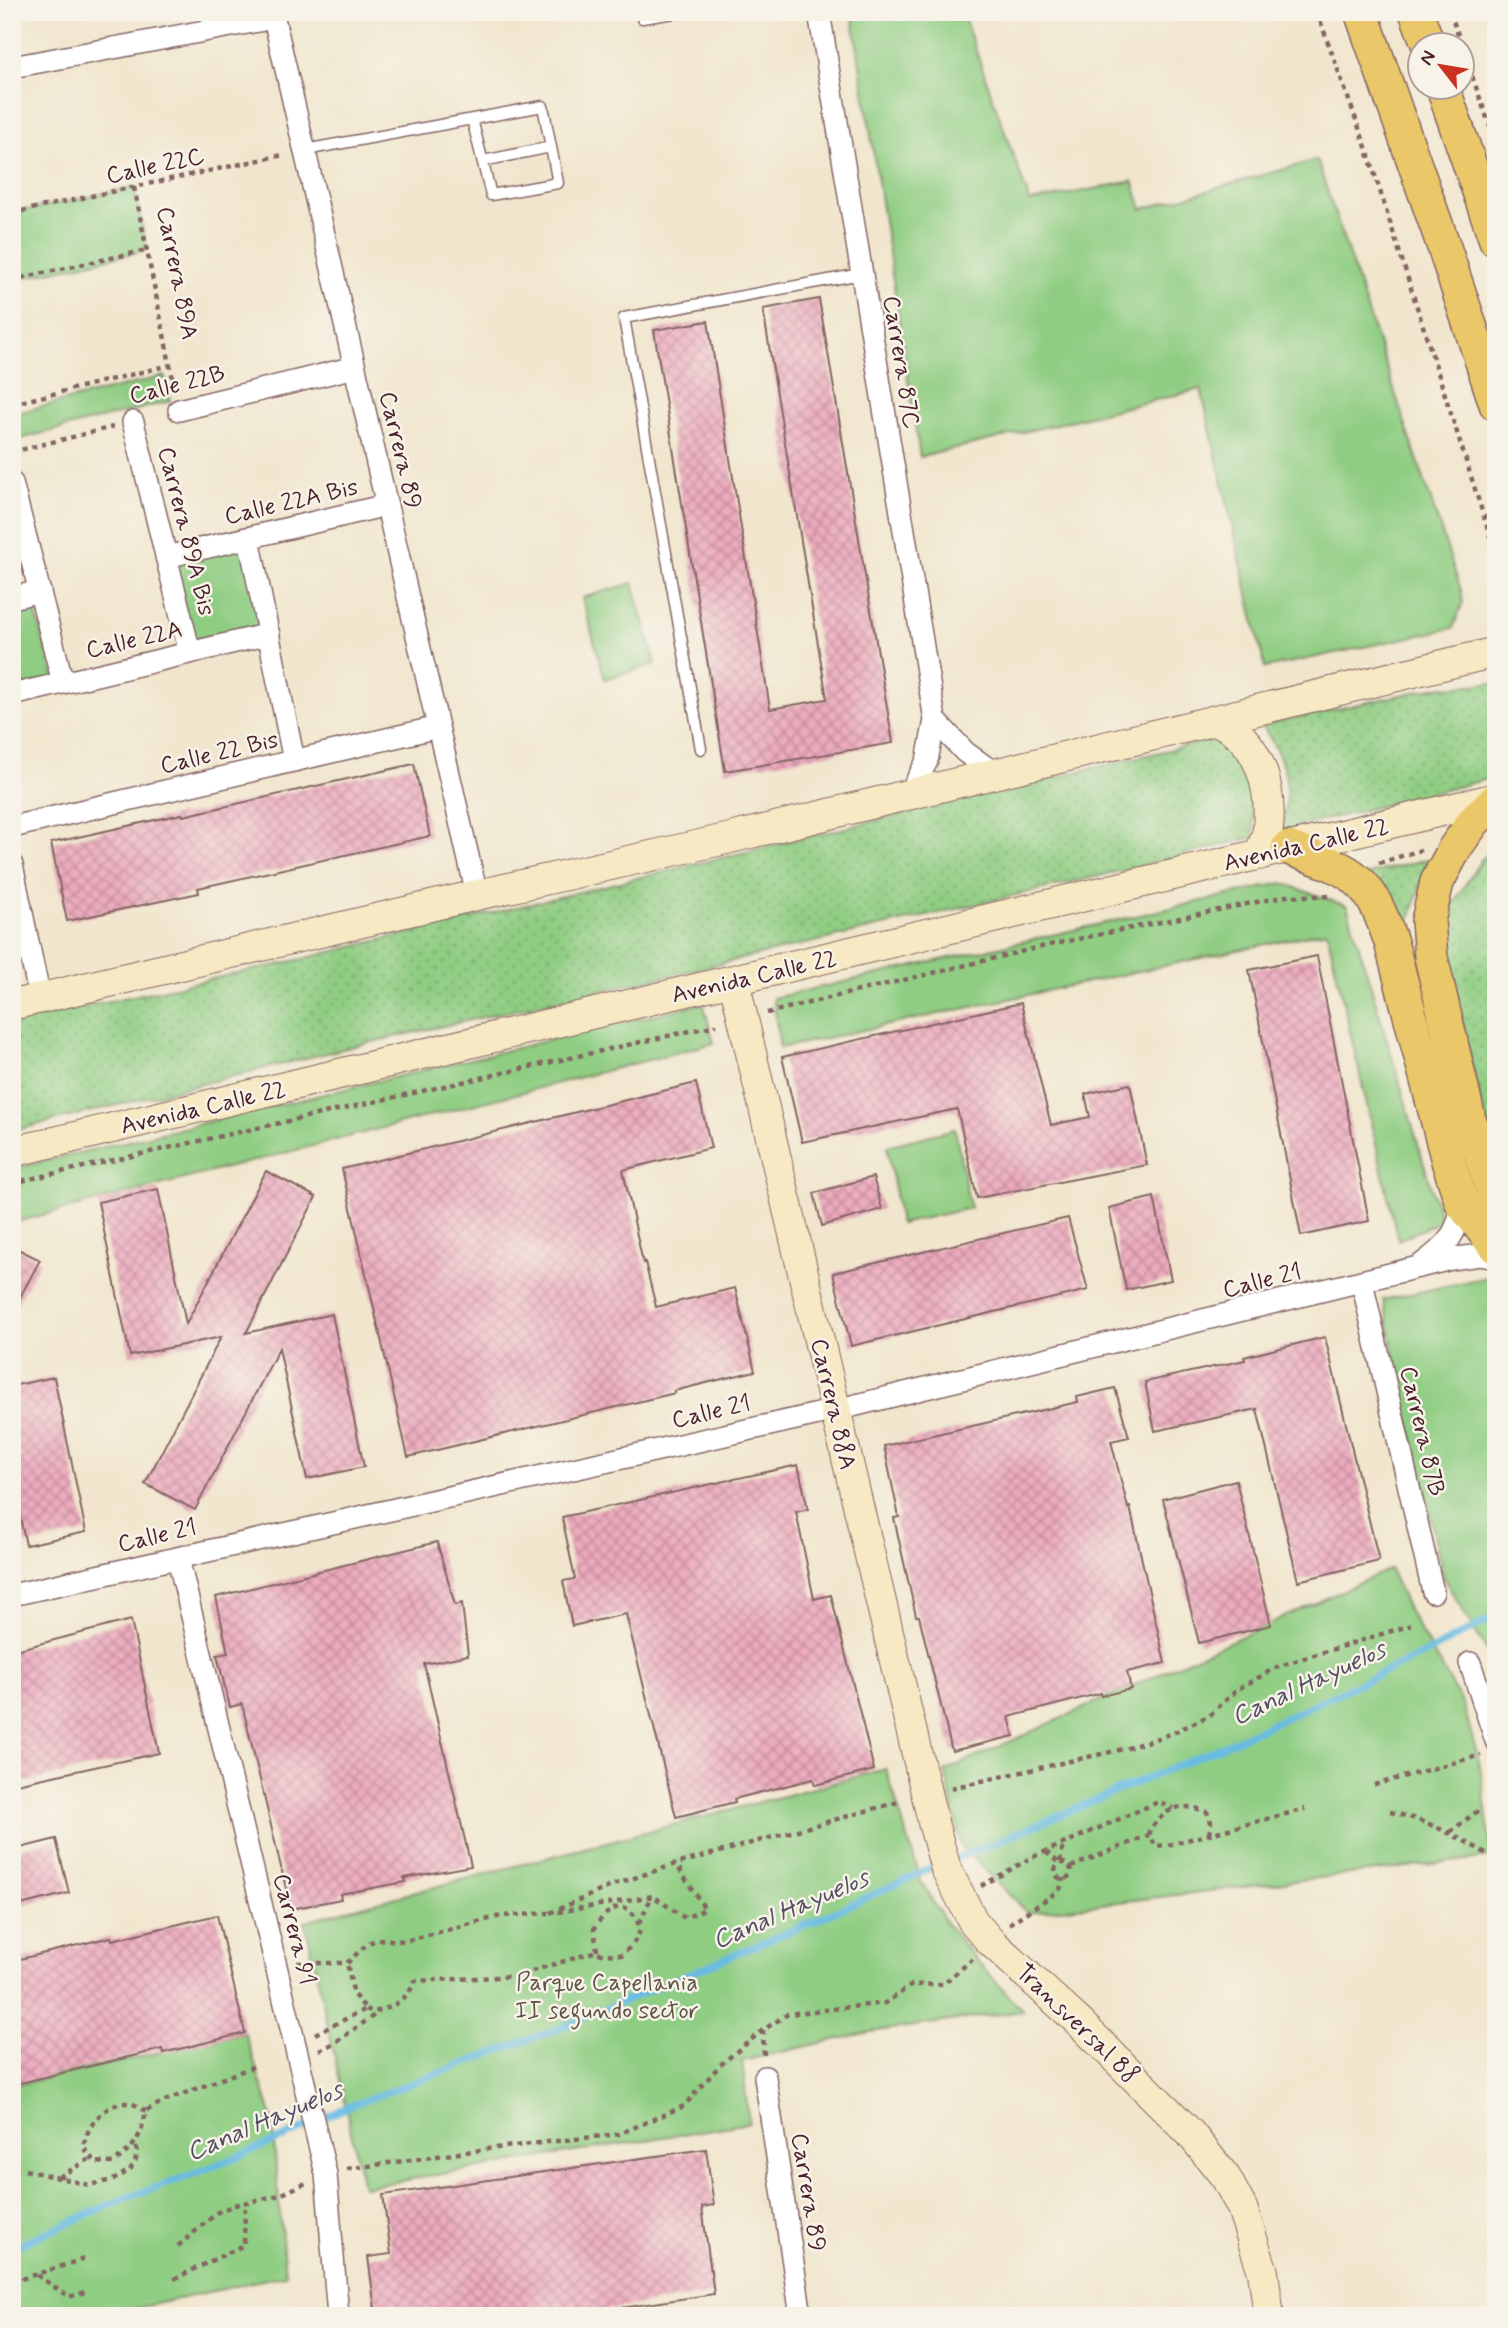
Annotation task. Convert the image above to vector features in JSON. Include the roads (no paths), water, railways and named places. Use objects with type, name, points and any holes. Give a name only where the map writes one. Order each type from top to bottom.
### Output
[{"type":"main road","points":[[1362,12],[1496,404]]},
{"type":"main road","points":[[1416,12],[1424,32]]},
{"type":"main road","points":[[1448,102],[1496,240]]},
{"type":"main road","points":[[26,1002],[726,839],[1496,652]]},
{"type":"main road","points":[[1217,721],[1234,730],[1245,741],[1266,778],[1268,831],[1273,852],[1332,864],[1352,875],[1367,888],[1381,913],[1448,1161],[1462,1203],[1496,1247]]},
{"type":"main road","points":[[1496,799],[1474,821],[1455,848],[1437,882],[1428,921],[1431,957],[1469,1119],[1496,1200]]},
{"type":"main road","name":"Avenida Calle 22","points":[[12,1152],[1496,799]]},
{"type":"main road","name":"Carrera 88A","points":[[734,981],[934,1826]]},
{"type":"main road","name":"Transversal 88","points":[[934,1826],[946,1869],[973,1921],[989,1940],[1080,2023],[1190,2133],[1226,2178],[1242,2208],[1263,2272],[1269,2316]]},
{"type":"street","name":"Carrera 87C","points":[[819,12],[935,720],[928,761],[909,795]]},
{"type":"street","name":"Carrera 89","points":[[12,67],[274,18],[477,895]]},
{"type":"street","name":"Calle 22B","points":[[179,411],[355,367]]},
{"type":"street","name":"Carrera 89A Bis","points":[[133,422],[190,653]]},
{"type":"street","points":[[12,483],[63,683]]},
{"type":"street","name":"Calle 22A Bis","points":[[166,557],[387,505]]},
{"type":"street","points":[[249,538],[294,761]]},
{"type":"street","points":[[12,598],[40,591]]},
{"type":"street","name":"Calle 22A","points":[[12,695],[269,634]]},
{"type":"street","points":[[935,720],[965,752],[996,774]]},
{"type":"street","name":"Calle 22 Bis","points":[[12,827],[438,727]]},
{"type":"street","points":[[12,865],[26,1002]]},
{"type":"street","name":"Calle 21","points":[[1418,1268],[1437,1254],[1449,1239],[1459,1224],[1462,1203]]},
{"type":"street","name":"Calle 21","points":[[12,1595],[836,1410],[1451,1259],[1480,1255],[1496,1258]]},
{"type":"street","name":"Carrera 87B","points":[[1362,1282],[1433,1592]]},
{"type":"street","name":"Carrera 91","points":[[178,1558],[326,2174],[338,2316]]},
{"type":"street","points":[[1469,1663],[1490,1748]]},
{"type":"street","name":"Carrera 89","points":[[765,2077],[801,2316]]},
{"type":"lane","points":[[642,18],[681,12]]},
{"type":"lane","points":[[305,150],[472,119],[543,106],[558,183],[491,195],[472,119]]},
{"type":"lane","points":[[483,161],[551,147]]},
{"type":"lane","points":[[701,749],[624,318],[861,274]]},
{"type":"waterway","name":"Canal Hayuelos","points":[[951,1861],[1219,1748],[1432,1650],[1496,1616]]},
{"type":"waterway","name":"Canal Hayuelos","points":[[12,2248],[118,2201],[283,2138],[347,2107],[555,2030],[819,1919],[936,1866]]},
{"type":"park label","name":"Parque Capellania II segundo sector","points":[[607,1996]]}]
